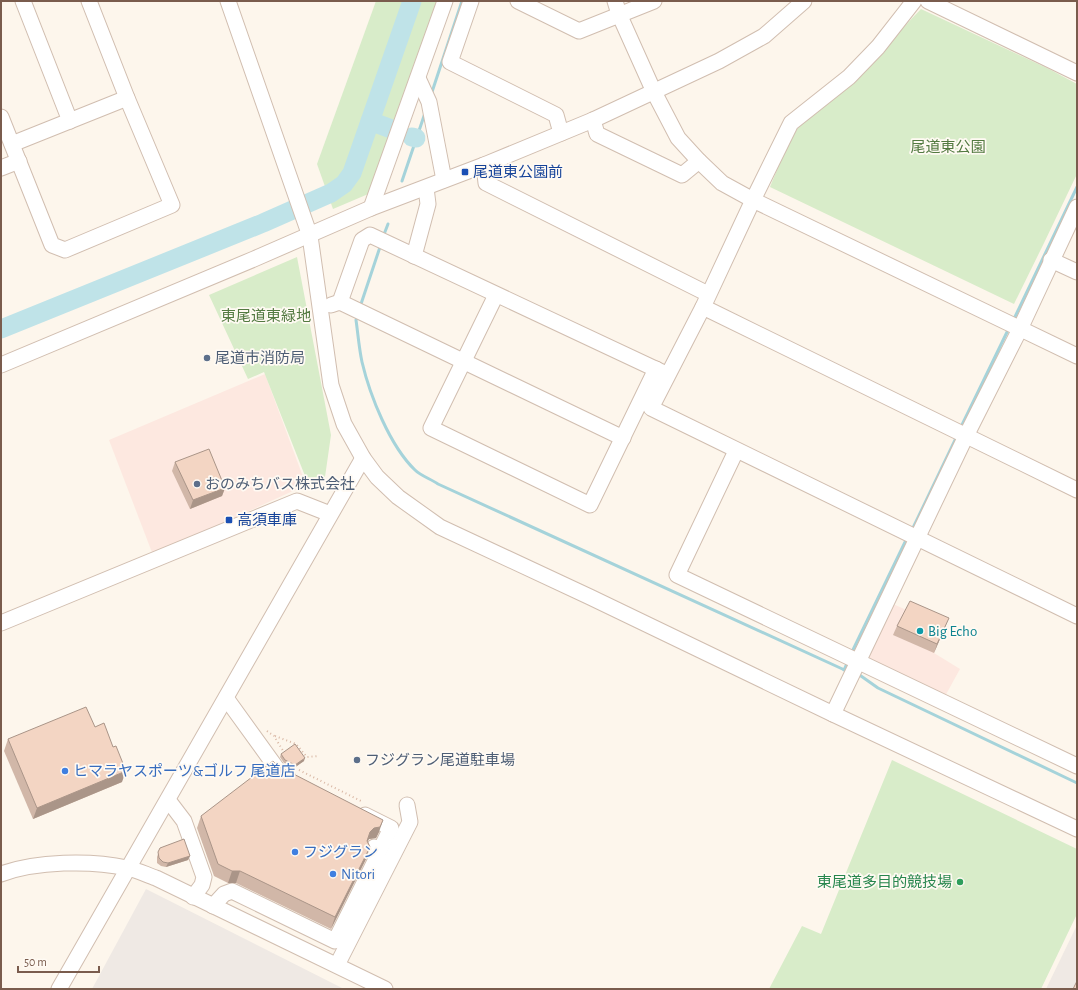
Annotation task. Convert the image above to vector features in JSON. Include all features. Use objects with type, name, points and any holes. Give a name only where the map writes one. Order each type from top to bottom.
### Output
[{"type":"street","points":[[23,1],[70,121]]},
{"type":"street","points":[[1,117],[52,245],[65,250],[172,205],[127,98],[89,1]]},
{"type":"street","points":[[228,1],[308,229],[330,385],[344,424],[362,458],[377,477],[398,497],[440,527],[1077,828]]},
{"type":"street","points":[[372,208],[445,1]]},
{"type":"street","points":[[471,1],[450,62],[556,115],[561,133]]},
{"type":"street","points":[[518,1],[579,30],[617,7],[654,1]]},
{"type":"street","points":[[1,365],[308,229],[426,188],[593,120],[719,61],[764,36],[804,1]]},
{"type":"street","points":[[496,294],[431,428],[590,505],[623,438],[705,301],[791,123],[849,77],[878,47],[914,1]]},
{"type":"street","points":[[928,1],[1077,73]]},
{"type":"street","points":[[617,7],[654,92],[678,138],[698,161],[722,183],[753,200],[1077,356]]},
{"type":"street","points":[[418,78],[429,102],[444,180]]},
{"type":"street","points":[[12,144],[127,98]]},
{"type":"street","points":[[593,120],[596,134],[682,176],[698,161]]},
{"type":"street","points":[[1,168],[19,161]]},
{"type":"street","points":[[484,165],[486,183],[705,301],[961,434],[1077,490]]},
{"type":"street","points":[[414,256],[428,204],[426,188]]},
{"type":"street","points":[[833,714],[853,665],[961,434],[1014,326],[1051,260],[1077,207]]},
{"type":"street","points":[[340,302],[362,240],[370,235],[662,372]]},
{"type":"street","points":[[1051,260],[1077,272]]},
{"type":"street","points":[[320,308],[340,302],[623,438]]},
{"type":"street","points":[[662,372],[651,408],[736,451],[1077,616]]},
{"type":"street","points":[[736,451],[676,575],[853,665],[1077,766]]},
{"type":"street","points":[[59,989],[362,458]]},
{"type":"street","points":[[1,623],[297,501],[330,514]]},
{"type":"street","points":[[226,698],[278,770],[299,776]]},
{"type":"street","points":[[168,800],[184,822],[204,877],[202,885],[193,897]]},
{"type":"street","points":[[337,965],[410,822],[407,805]]},
{"type":"street","points":[[213,906],[224,894],[232,891],[335,941],[378,855],[373,850],[380,850],[391,828],[359,806]]},
{"type":"street","points":[[1,874],[29,867],[68,863],[97,863],[129,868],[156,878],[385,989]]},
{"type":"path","points":[[262,729],[274,736],[296,744],[307,757],[319,756]]},
{"type":"path","points":[[274,736],[285,754]]},
{"type":"path","points":[[299,776],[359,806]]},
{"type":"shaded area","name":"高須車庫","points":[[265,374],[306,485],[153,555],[109,440]]},
{"type":"shaded area","points":[[893,604],[945,627],[934,653],[960,669],[944,698],[868,660]]},
{"type":"shaded area","points":[[146,889],[344,989],[92,989]]},
{"type":"shaded area","points":[[1077,925],[1077,989],[1046,989]]},
{"type":"green space","points":[[376,1],[439,1],[373,192],[333,209],[317,164]]},
{"type":"green space","name":"尾道東公園","points":[[921,9],[1049,69],[1077,84],[1077,174],[1014,304],[770,187],[785,151],[800,126],[859,76]]},
{"type":"green space","name":"東尾道東緑地","points":[[297,257],[331,435],[325,477],[309,486],[264,372],[248,379],[209,295]]},
{"type":"green space","name":"東尾道多目的競技場","points":[[892,760],[1077,849],[1077,914],[1041,989],[769,989],[802,926],[821,934]]},
{"type":"building","name":"おのみちバス株式会社","points":[[209,449],[225,488],[193,500],[175,462]]},
{"type":"building","name":"Big Echo","points":[[910,601],[949,618],[937,644],[897,626]]},
{"type":"building","name":"ヒマラヤスポーツ&ゴルフ 尾道店","points":[[86,707],[95,727],[104,723],[113,747],[116,746],[126,771],[37,808],[8,739]]},
{"type":"building","points":[[295,744],[305,758],[295,765],[285,760],[281,754]]},
{"type":"building","name":"フジグラン","points":[[273,761],[278,766],[383,820],[380,827],[374,828],[370,832],[367,841],[370,847],[335,917],[240,871],[232,871],[218,864],[201,816]]},
{"type":"building","points":[[184,839],[190,856],[168,863],[163,862],[159,858],[158,852],[160,848]]},
{"type":"building","points":[[1077,981],[1077,989],[1073,989]]},
{"type":"waterway","points":[[1,329],[263,223],[331,193],[344,184],[352,173],[412,1]]},
{"type":"waterway","points":[[432,92],[462,1]]},
{"type":"waterway","points":[[402,181],[425,113]]},
{"type":"waterway","points":[[370,121],[394,130]]},
{"type":"waterway","points":[[412,137],[416,138]]},
{"type":"waterway","points":[[1013,321],[1077,187]]},
{"type":"waterway","points":[[383,237],[388,224]]},
{"type":"waterway","points":[[360,307],[381,244]]},
{"type":"waterway","points":[[358,315],[356,320],[361,357],[370,390],[382,420],[397,448],[417,472],[438,484],[849,672]]},
{"type":"waterway","points":[[960,429],[1009,328]]},
{"type":"waterway","points":[[912,530],[957,436]]},
{"type":"waterway","points":[[851,654],[907,538]]},
{"type":"waterway","points":[[844,670],[848,661]]},
{"type":"waterway","points":[[856,674],[878,688],[1077,783]]},
{"type":"place","name":"尾道東公園前","points":[[465,172]]},
{"type":"place","name":"尾道市消防局","points":[[207,358]]},
{"type":"place","name":"おのみちバス株式会社","points":[[197,484]]},
{"type":"place","name":"高須車庫","points":[[229,520]]},
{"type":"place","name":"Big Echo","points":[[920,631]]},
{"type":"place","name":"フジグラン尾道駐車場","points":[[357,760]]},
{"type":"place","name":"ヒマラヤスポーツ&ゴルフ 尾道店","points":[[65,771]]},
{"type":"place","name":"フジグラン","points":[[295,852]]},
{"type":"place","name":"Nitori","points":[[333,874]]},
{"type":"place","name":"東尾道多目的競技場","points":[[960,882]]}]
